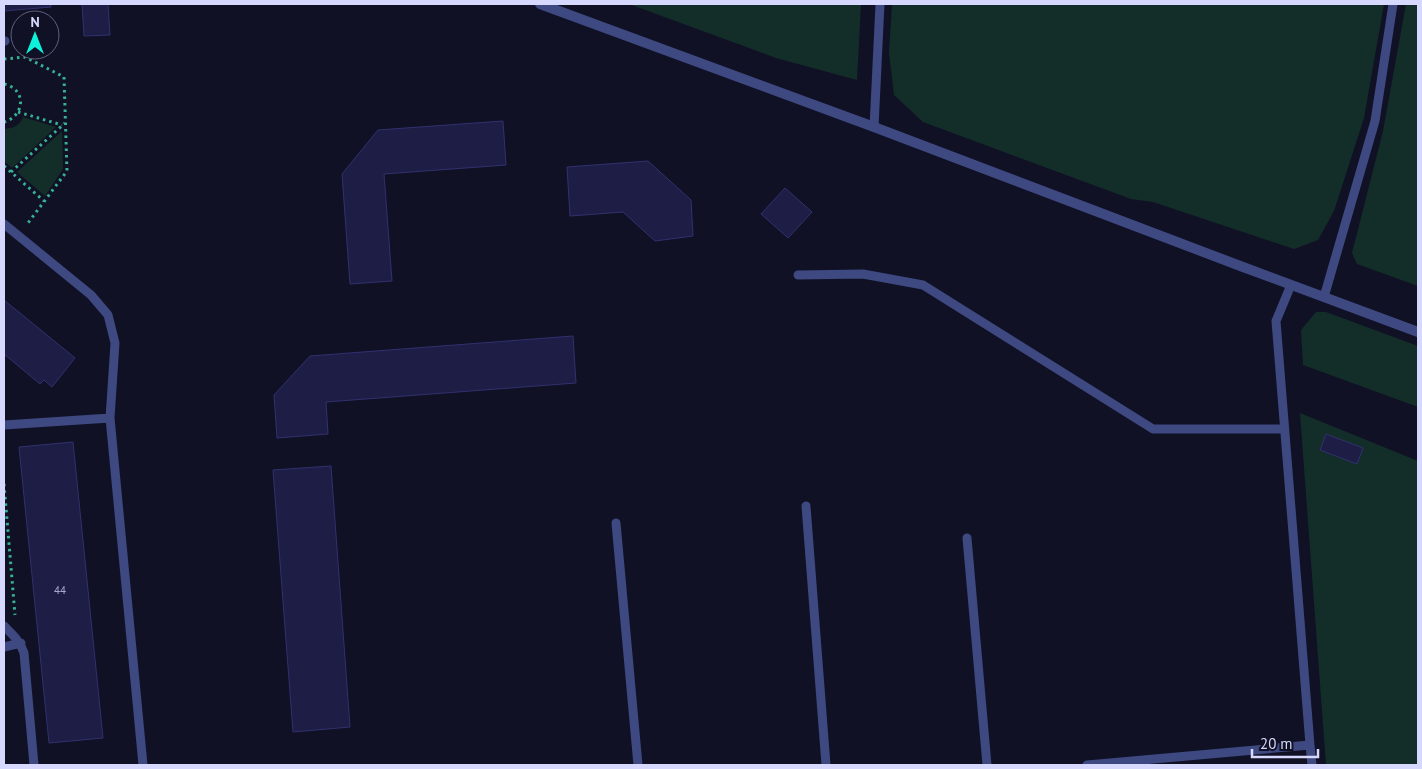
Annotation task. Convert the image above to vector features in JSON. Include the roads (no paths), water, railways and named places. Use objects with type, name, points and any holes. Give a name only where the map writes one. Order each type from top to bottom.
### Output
[{"type":"street","points":[[540,4],[874,127],[1418,332]]},
{"type":"lane","points":[[874,127],[880,4]]},
{"type":"lane","points":[[1324,297],[1375,121],[1393,4]]},
{"type":"lane","points":[[4,224],[90,295],[108,315],[115,343],[110,418],[143,765]]},
{"type":"lane","points":[[798,275],[863,274],[923,285],[1154,429],[1284,429]]},
{"type":"lane","points":[[1292,285],[1276,321],[1312,765]]},
{"type":"lane","points":[[4,425],[110,418]]},
{"type":"lane","points":[[806,506],[826,765]]},
{"type":"lane","points":[[616,523],[638,765]]},
{"type":"lane","points":[[967,538],[987,765]]},
{"type":"lane","points":[[4,626],[18,640],[24,653],[34,765]]},
{"type":"lane","points":[[4,647],[18,640]]},
{"type":"lane","points":[[1087,765],[1310,745]]}]
